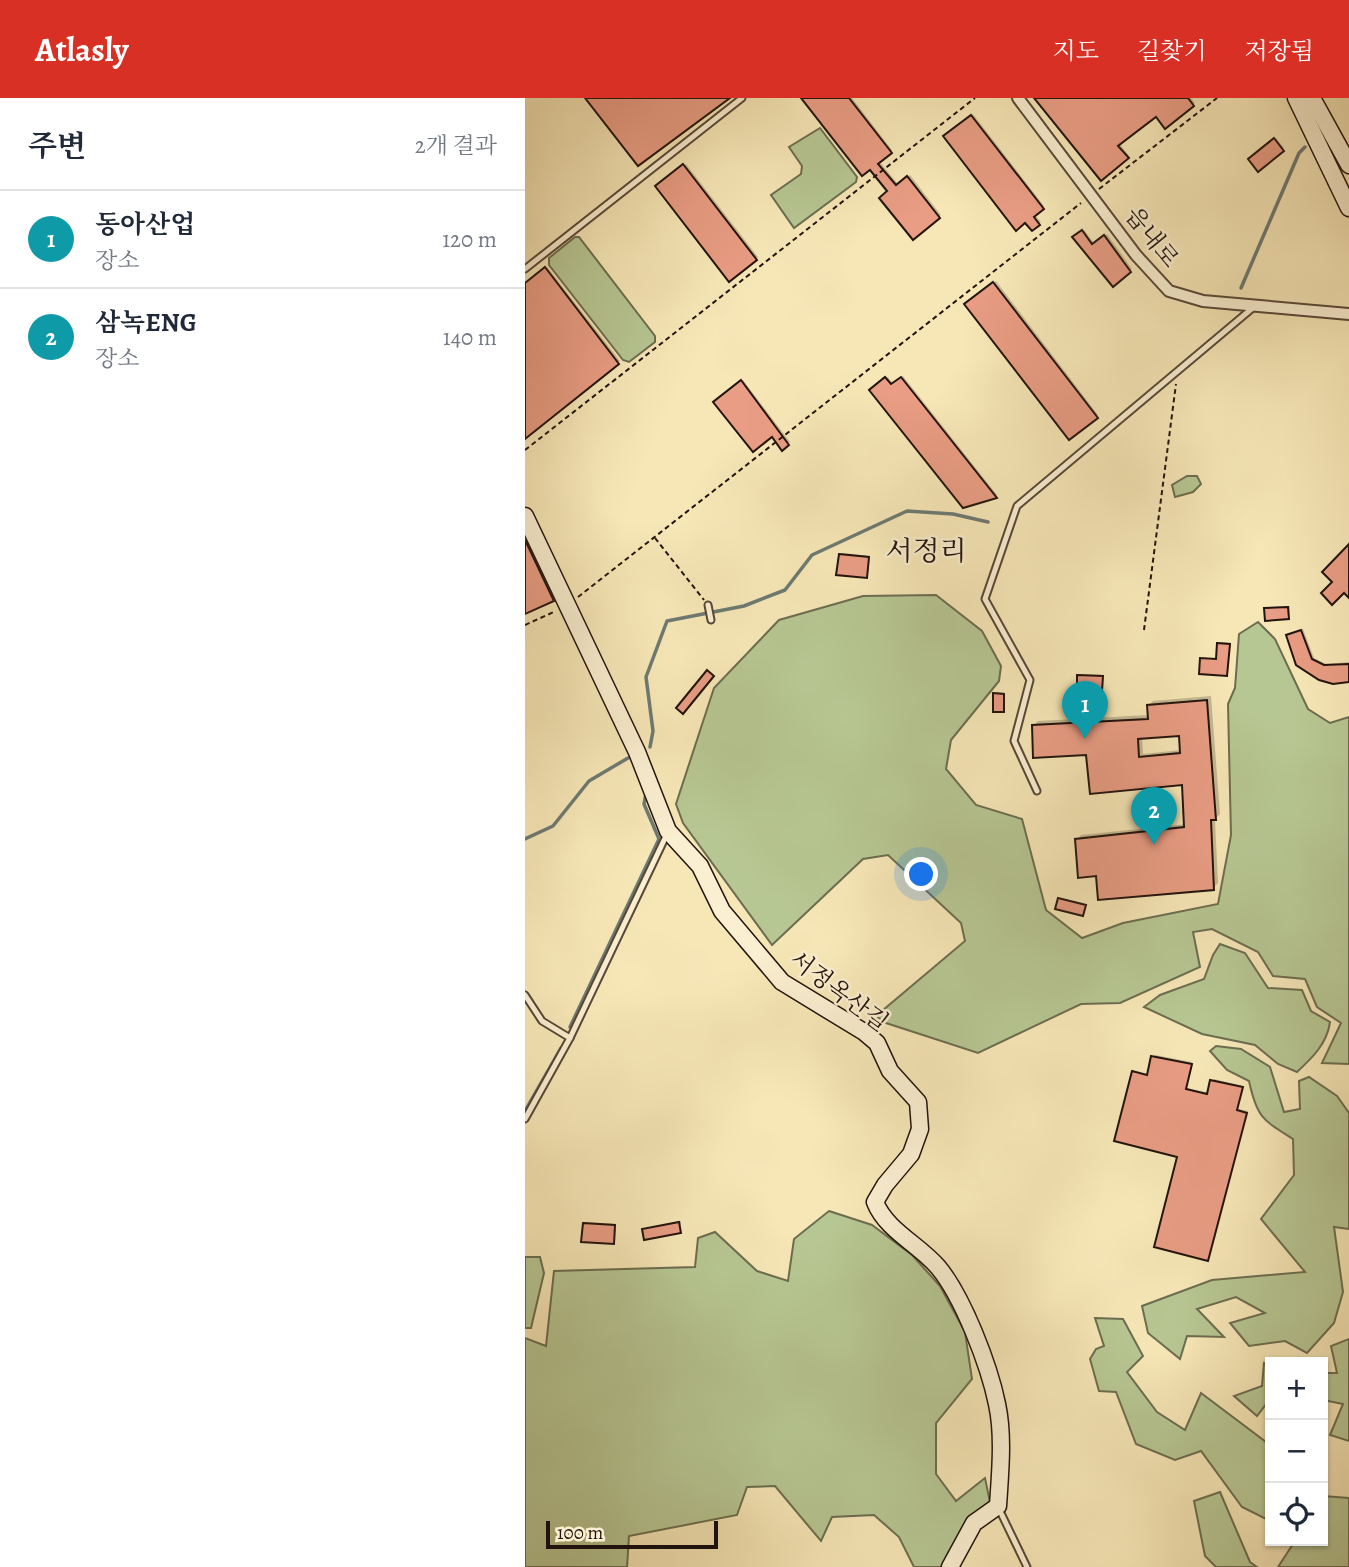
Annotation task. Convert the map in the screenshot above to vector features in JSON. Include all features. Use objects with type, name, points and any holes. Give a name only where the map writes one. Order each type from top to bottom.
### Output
[{"type":"street","name":"읍내로","points":[[1018,98],[1136,255],[1169,291],[1203,301],[1349,314]]},
{"type":"street","points":[[1296,98],[1349,208]]},
{"type":"street","points":[[1312,98],[1349,165]]},
{"type":"street","name":"서정옥산길","points":[[525,516],[637,752],[668,831],[700,866],[722,911],[782,982],[864,1032],[877,1043],[890,1071],[918,1102],[920,1129],[911,1154],[885,1185],[875,1202],[881,1217],[924,1251],[948,1279],[971,1328],[998,1405],[998,1506]]},
{"type":"street","points":[[950,1567],[974,1523],[998,1506]]},
{"type":"lane","points":[[525,269],[742,98]]},
{"type":"lane","points":[[1037,790],[1014,741],[1030,680],[985,599],[1017,506],[1255,306]]},
{"type":"lane","points":[[708,605],[711,620]]},
{"type":"lane","points":[[525,1119],[570,1038],[668,831]]},
{"type":"lane","points":[[525,995],[542,1021],[570,1038]]},
{"type":"lane","points":[[998,1506],[1027,1567]]},
{"type":"path","points":[[525,450],[975,98]]},
{"type":"path","points":[[525,625],[567,605],[1217,98]]},
{"type":"path","points":[[1144,630],[1176,385],[1173,377]]},
{"type":"path","points":[[654,537],[708,605]]},
{"type":"green space","points":[[820,128],[857,177],[856,182],[794,228],[771,195],[801,174],[802,166],[789,147]]},
{"type":"green space","points":[[575,237],[579,237],[655,336],[655,342],[629,362],[623,360],[549,265],[549,258]]},
{"type":"green space","points":[[1187,476],[1197,476],[1201,484],[1193,492],[1175,497],[1172,485]]},
{"type":"green space","points":[[936,595],[982,631],[1001,666],[999,681],[951,740],[946,769],[976,805],[1022,819],[1046,910],[1082,938],[1123,923],[1218,904],[1231,835],[1228,704],[1235,688],[1239,634],[1258,622],[1275,639],[1308,709],[1330,723],[1349,717],[1349,1064],[1322,1063],[1341,1023],[1317,1007],[1305,979],[1273,976],[1258,952],[1212,929],[1193,932],[1200,967],[1120,1003],[1081,1004],[978,1053],[886,1023],[876,1016],[965,941],[961,923],[888,855],[863,859],[772,945],[683,823],[676,804],[714,688],[779,620],[863,596]]},
{"type":"green space","points":[[1220,944],[1245,953],[1268,988],[1302,990],[1311,1011],[1330,1022],[1322,1044],[1297,1072],[1278,1064],[1255,1045],[1202,1034],[1144,1007],[1160,995],[1204,979]]},
{"type":"green space","points":[[1216,1046],[1241,1049],[1270,1067],[1284,1112],[1300,1109],[1299,1081],[1309,1077],[1337,1096],[1349,1113],[1349,1229],[1334,1227],[1343,1292],[1334,1323],[1307,1353],[1285,1341],[1249,1346],[1230,1323],[1265,1313],[1236,1297],[1197,1309],[1224,1337],[1187,1336],[1180,1359],[1148,1333],[1142,1306],[1212,1280],[1305,1272],[1261,1219],[1294,1175],[1293,1139],[1263,1117],[1255,1103],[1249,1081],[1227,1070],[1210,1051]]},
{"type":"green space","points":[[829,1211],[872,1225],[912,1255],[940,1286],[965,1332],[972,1379],[936,1423],[936,1474],[956,1501],[985,1478],[990,1502],[966,1521],[942,1567],[914,1567],[899,1537],[874,1515],[832,1517],[821,1541],[775,1486],[747,1487],[737,1515],[629,1536],[627,1567],[525,1567],[525,1338],[546,1346],[554,1271],[695,1267],[698,1238],[715,1232],[757,1271],[788,1281],[794,1239]]},
{"type":"green space","points":[[525,1257],[540,1257],[544,1273],[531,1328],[525,1328]]},
{"type":"green space","points":[[1095,1318],[1123,1319],[1143,1356],[1127,1372],[1157,1412],[1185,1430],[1201,1393],[1265,1441],[1265,1518],[1242,1507],[1201,1451],[1175,1460],[1136,1444],[1116,1392],[1099,1391],[1090,1359],[1096,1349],[1104,1346]]},
{"type":"green space","points":[[1349,1339],[1349,1441],[1330,1435],[1343,1404],[1328,1401],[1328,1373],[1337,1373],[1331,1346]]},
{"type":"green space","points":[[1264,1363],[1265,1406],[1257,1416],[1234,1396],[1262,1386]]},
{"type":"green space","points":[[1220,1492],[1250,1562],[1257,1567],[1216,1567],[1205,1556],[1194,1501]]},
{"type":"green space","points":[[1328,1496],[1349,1498],[1349,1567],[1278,1567],[1292,1546],[1328,1546]]},
{"type":"building","points":[[585,98],[730,98],[638,166]]},
{"type":"building","points":[[801,98],[849,98],[892,153],[878,164],[896,185],[907,176],[940,218],[913,240],[879,198],[887,191],[870,170],[862,176]]},
{"type":"building","points":[[1034,98],[1188,98],[1194,106],[1165,129],[1156,117],[1118,146],[1129,158],[1101,181]]},
{"type":"building","points":[[971,115],[1044,209],[1034,217],[1040,225],[1032,231],[1025,223],[1016,231],[943,136]]},
{"type":"building","points":[[1274,138],[1284,151],[1258,172],[1248,159]]},
{"type":"building","points":[[683,164],[757,260],[729,282],[655,186]]},
{"type":"building","points":[[1082,230],[1092,244],[1104,235],[1131,272],[1113,287],[1072,237]]},
{"type":"building","points":[[545,267],[619,364],[525,439],[525,283]]},
{"type":"building","points":[[993,282],[1098,418],[1069,440],[964,304]]},
{"type":"building","points":[[885,377],[891,384],[901,377],[997,498],[963,508],[869,390]]},
{"type":"building","points":[[741,380],[789,445],[782,451],[772,437],[753,452],[713,402]]},
{"type":"building","points":[[525,540],[554,601],[525,614]]},
{"type":"building","points":[[1349,544],[1349,598],[1344,593],[1332,605],[1321,593],[1332,582],[1322,572]]},
{"type":"building","points":[[839,554],[869,557],[867,578],[836,575]]},
{"type":"building","points":[[1288,607],[1289,619],[1265,621],[1264,608]]},
{"type":"building","points":[[1301,630],[1312,659],[1324,665],[1349,664],[1349,682],[1333,684],[1319,680],[1296,665],[1286,635]]},
{"type":"building","points":[[1217,643],[1230,644],[1227,676],[1199,674],[1200,658],[1216,659]]},
{"type":"building","points":[[707,670],[714,676],[683,714],[676,708]]},
{"type":"building","points":[[1077,675],[1103,676],[1102,691],[1077,690]]},
{"type":"building","points":[[993,693],[1004,694],[1004,712],[993,712]]},
{"type":"building","points":[[1207,700],[1216,820],[1211,820],[1214,890],[1098,900],[1096,876],[1078,878],[1075,839],[1184,827],[1182,785],[1090,794],[1086,755],[1033,758],[1032,725],[1148,719],[1147,705]],"holes":[[[1179,736],[1180,753],[1139,757],[1138,739]]]},
{"type":"building","points":[[1058,898],[1086,905],[1083,916],[1055,909]]},
{"type":"building","points":[[1151,1056],[1192,1064],[1186,1089],[1207,1094],[1210,1080],[1243,1087],[1237,1110],[1247,1113],[1208,1261],[1154,1247],[1177,1157],[1114,1141],[1132,1071],[1147,1075]]},
{"type":"building","points":[[679,1222],[681,1233],[644,1240],[642,1229]]},
{"type":"building","points":[[583,1223],[615,1225],[614,1244],[581,1242]]},
{"type":"waterway","points":[[1241,288],[1299,153],[1305,147]]},
{"type":"waterway","points":[[650,747],[653,731],[646,677],[667,621],[744,606],[785,590],[812,555],[907,511],[953,514],[988,522]]},
{"type":"waterway","points":[[525,839],[553,826],[589,781],[628,758]]},
{"type":"waterway","points":[[570,1027],[659,839],[644,804],[646,793]]},
{"type":"waterway","points":[[525,1111],[561,1048]]},
{"type":"place","name":"동아산업","points":[[1085,739]]},
{"type":"place","name":"삼녹ENG","points":[[1154,845]]},
{"type":"district","name":"서정리","points":[[926,551]]}]
